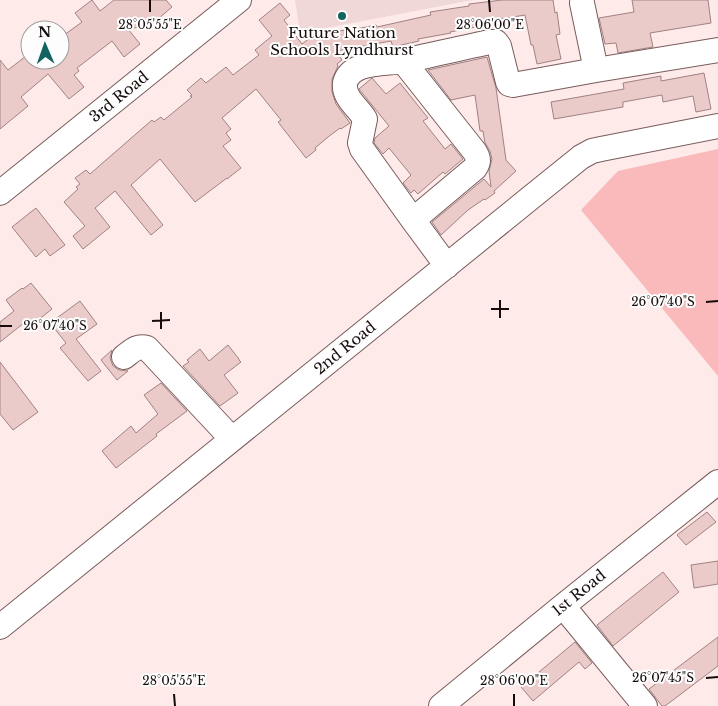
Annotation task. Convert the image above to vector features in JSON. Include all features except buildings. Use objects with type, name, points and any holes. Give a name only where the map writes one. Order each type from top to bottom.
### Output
[{"type":"street","name":"3rd Road","points":[[0,193],[239,0]]},
{"type":"street","points":[[582,3],[596,70]]},
{"type":"street","points":[[447,266],[362,149],[360,143],[364,119],[346,94],[345,89],[348,76],[360,68],[403,61],[490,42],[496,42],[499,46],[508,82],[511,85],[718,50]]},
{"type":"street","points":[[403,61],[478,158],[478,164],[475,168],[413,220]]},
{"type":"street","name":"2nd Road","points":[[0,628],[586,154],[601,149],[718,126]]},
{"type":"street","points":[[124,357],[137,347],[147,348],[232,439]]},
{"type":"street","name":"1st Road","points":[[441,706],[718,482]]},
{"type":"street","points":[[563,606],[645,706]]},
{"type":"shaded area","name":"Future Nation Schools Lyndhurst","points":[[295,0],[473,0],[300,33]]},
{"type":"shaded area","points":[[718,149],[718,376],[581,210],[618,171]]},
{"type":"place","name":"Future Nation Schools Lyndhurst","points":[[342,16]]}]
